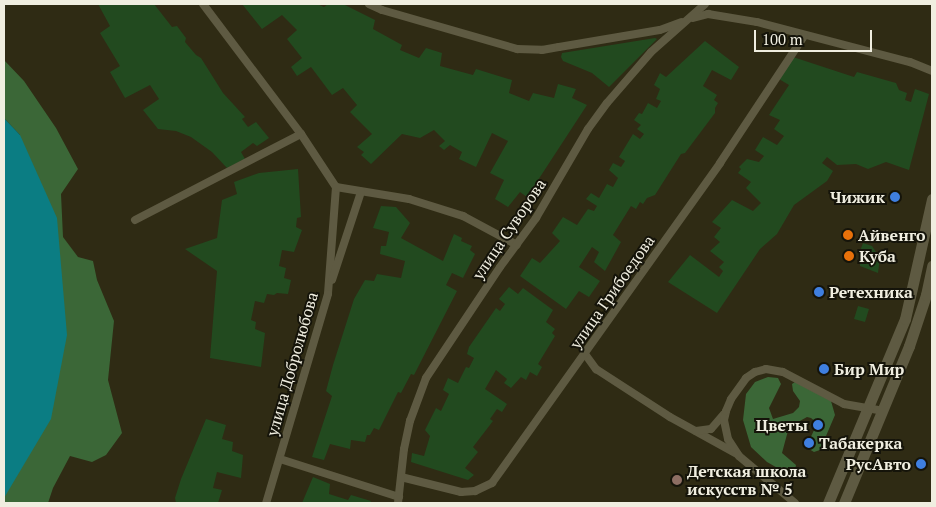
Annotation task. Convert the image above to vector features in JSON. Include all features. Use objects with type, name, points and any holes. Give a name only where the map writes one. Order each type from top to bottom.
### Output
[{"type":"main road","points":[[828,503],[905,319],[932,199]]},
{"type":"main road","points":[[844,503],[910,346],[926,295],[932,266]]},
{"type":"street","points":[[203,4],[301,134],[336,187],[409,199],[462,216],[517,245]]},
{"type":"street","points":[[369,4],[382,10],[517,49],[542,50],[660,30],[691,18],[708,14],[722,15],[757,22],[804,36],[910,62],[932,70]]},
{"type":"street","name":"улица Суворова","points":[[398,500],[404,449],[410,421],[426,378],[500,267],[517,245],[607,103],[651,52],[705,4]]},
{"type":"street","name":"улица Грибоедова","points":[[401,477],[461,492],[475,491],[492,483],[586,354],[720,163],[804,36]]},
{"type":"street","points":[[135,220],[301,134]]},
{"type":"street","name":"улица Добролюбова","points":[[266,503],[328,294],[336,187]]},
{"type":"street","points":[[328,294],[361,192]]},
{"type":"street","points":[[586,354],[596,369],[739,456],[795,503]]},
{"type":"street","points":[[696,431],[711,429],[717,424],[726,411],[731,398],[746,378],[755,372],[766,369],[794,377],[844,404],[866,410],[882,411]]},
{"type":"street","points":[[726,411],[725,431],[739,456]]},
{"type":"street","points":[[280,459],[398,500]]},
{"type":"green space","points":[[98,4],[154,4],[172,27],[177,26],[186,38],[185,42],[201,58],[223,93],[245,117],[242,119],[248,127],[256,122],[269,138],[257,146],[253,143],[241,152],[245,159],[227,168],[212,152],[191,137],[176,131],[158,129],[143,110],[159,99],[150,85],[125,98],[110,72],[120,66],[100,33],[110,26]]},
{"type":"green space","points":[[242,4],[317,4],[324,7],[328,4],[343,4],[375,20],[373,29],[402,45],[400,50],[419,58],[426,48],[442,53],[440,66],[473,75],[476,69],[512,80],[509,93],[529,101],[533,93],[554,98],[558,84],[576,89],[572,98],[587,105],[527,197],[520,192],[508,207],[495,199],[504,180],[490,173],[508,141],[492,133],[476,167],[459,159],[462,152],[450,145],[444,150],[439,146],[445,141],[434,130],[420,138],[402,134],[371,164],[361,155],[364,152],[357,147],[372,134],[350,112],[357,105],[343,88],[332,95],[311,67],[297,76],[291,67],[302,58],[287,39],[297,30],[282,15],[262,29]]},
{"type":"green space","points":[[657,39],[609,87],[592,73],[563,61],[561,57],[562,53]]},
{"type":"green space","points":[[705,41],[739,67],[731,80],[712,70],[703,86],[717,95],[714,100],[718,103],[715,113],[685,153],[681,154],[655,195],[647,198],[643,204],[640,202],[636,209],[631,206],[613,235],[621,242],[605,271],[594,262],[599,252],[592,247],[579,267],[600,281],[589,297],[579,291],[566,309],[520,276],[532,258],[540,263],[560,241],[552,233],[563,217],[577,225],[588,209],[594,211],[597,206],[586,199],[591,193],[599,198],[607,184],[613,187],[618,178],[609,170],[613,163],[621,167],[625,161],[619,157],[633,134],[640,139],[644,134],[637,129],[641,125],[634,120],[639,113],[642,114],[648,103],[657,108],[661,101],[656,99],[660,89],[654,85],[660,73],[666,77]]},
{"type":"green space","points":[[793,57],[854,77],[857,72],[896,83],[899,90],[907,93],[905,100],[911,102],[915,89],[929,94],[909,170],[886,162],[868,169],[856,164],[837,165],[827,157],[822,163],[833,171],[827,181],[794,205],[777,234],[760,249],[717,313],[668,282],[690,255],[719,277],[723,271],[719,267],[724,262],[710,251],[720,242],[714,237],[721,228],[712,222],[732,200],[753,211],[761,203],[746,188],[751,182],[738,173],[741,169],[739,167],[747,159],[759,162],[764,156],[755,150],[763,137],[777,145],[784,136],[774,129],[780,120],[769,115],[789,85],[779,79]]},
{"type":"green space","points":[[4,60],[24,81],[56,128],[78,169],[61,194],[63,237],[78,257],[93,261],[97,280],[114,321],[108,380],[122,433],[106,455],[92,462],[70,456],[53,488],[48,503],[4,503],[20,135],[4,118]]},
{"type":"green space","points":[[298,169],[301,217],[297,218],[296,227],[302,230],[294,252],[282,250],[279,266],[286,268],[284,278],[291,280],[288,294],[267,294],[264,303],[255,301],[251,320],[256,322],[255,329],[265,333],[261,367],[210,358],[217,271],[185,249],[217,238],[222,200],[237,194],[234,182],[259,173]]},
{"type":"green space","points":[[381,206],[396,207],[410,223],[401,238],[443,261],[454,234],[462,238],[461,241],[472,246],[470,250],[475,254],[463,278],[452,273],[446,285],[457,291],[414,375],[411,374],[401,393],[398,392],[379,430],[374,428],[370,435],[367,435],[365,442],[351,440],[350,449],[330,444],[324,460],[312,457],[332,396],[326,391],[354,299],[365,280],[374,281],[377,274],[401,278],[405,261],[380,254],[381,246],[386,246],[389,232],[373,228]]},
{"type":"green space","points":[[863,243],[872,246],[880,258],[878,273],[860,266],[860,251]]},
{"type":"green space","points":[[509,287],[518,294],[523,288],[553,310],[546,322],[555,329],[552,333],[555,336],[538,364],[542,367],[537,376],[530,372],[526,380],[521,377],[511,388],[504,383],[507,379],[496,370],[485,389],[507,404],[502,412],[497,409],[490,419],[493,421],[473,447],[478,452],[465,468],[474,475],[468,480],[411,462],[412,453],[424,456],[430,436],[425,430],[436,408],[441,411],[449,394],[443,390],[448,378],[458,383],[466,367],[469,368],[474,358],[467,354],[469,347],[496,308],[500,311],[505,304],[499,299]]},
{"type":"green space","points":[[858,306],[869,309],[865,322],[854,319]]},
{"type":"green space","points":[[768,377],[778,378],[781,384],[769,408],[773,419],[793,413],[799,407],[800,401],[793,391],[792,384],[795,382],[831,401],[835,415],[820,450],[814,452],[809,449],[808,443],[816,422],[807,417],[789,427],[782,453],[796,465],[795,470],[791,472],[781,470],[767,462],[751,447],[743,420],[746,394],[755,382]]},
{"type":"green space","points":[[206,419],[226,425],[222,439],[233,442],[232,451],[243,455],[241,478],[217,472],[213,488],[222,490],[218,503],[176,503],[175,498],[181,479]]},
{"type":"green space","points":[[313,477],[330,484],[329,494],[348,500],[351,495],[371,501],[370,503],[302,503]]},
{"type":"water","points":[[4,118],[20,135],[57,218],[67,335],[51,419],[4,498]]},
{"type":"place","name":"Чижик","points":[[895,197]]},
{"type":"place","name":"Айвенго","points":[[848,235]]},
{"type":"place","name":"Куба","points":[[849,256]]},
{"type":"place","name":"Ретехника","points":[[819,292]]},
{"type":"place","name":"Бир Мир","points":[[824,369]]},
{"type":"place","name":"Цветы","points":[[818,425]]},
{"type":"place","name":"Табакерка","points":[[809,443]]},
{"type":"place","name":"РусАвто","points":[[921,464]]},
{"type":"place","name":"Детская школа искусств № 5","points":[[677,480]]}]
